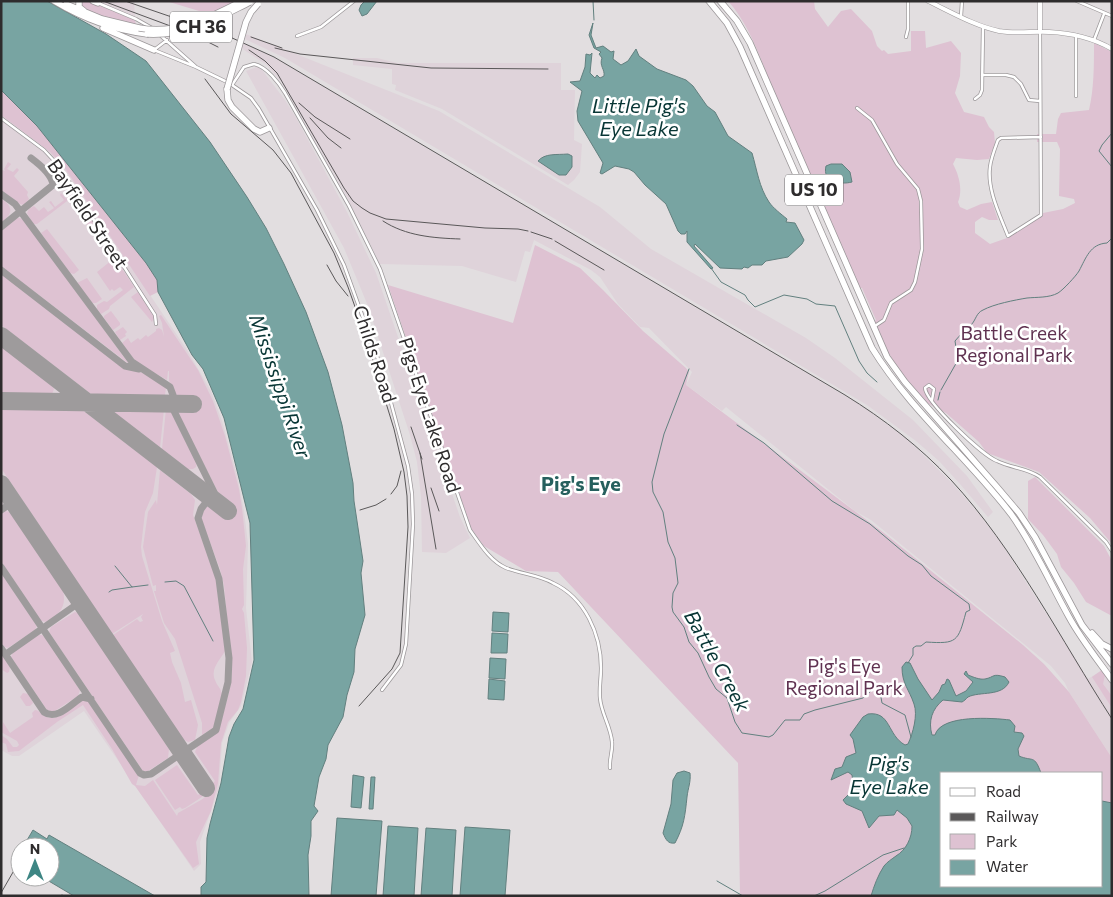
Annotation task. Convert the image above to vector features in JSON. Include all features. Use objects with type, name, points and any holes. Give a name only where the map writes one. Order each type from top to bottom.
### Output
[{"type":"highway","name":"CH 36","points":[[54,1],[108,27],[147,34],[169,34],[194,29],[255,2]]},
{"type":"highway","name":"CH 36","points":[[61,1],[102,20],[139,28],[164,30],[184,27],[198,22],[242,1]]},
{"type":"highway","points":[[79,1],[80,8],[102,20]]},
{"type":"highway","name":"US 10","points":[[709,1],[727,23],[740,47],[875,353],[896,383],[996,495],[1013,517],[1037,556],[1070,619],[1110,672],[1112,680]]},
{"type":"highway","name":"US 10","points":[[720,1],[737,21],[750,43],[887,357],[905,382],[1019,514],[1082,625],[1112,664]]},
{"type":"highway","points":[[255,2],[246,22],[227,96],[230,104],[254,129],[260,132],[269,128]]},
{"type":"highway","points":[[70,10],[98,26],[154,50]]},
{"type":"highway","points":[[1082,625],[1102,644],[1112,649]]},
{"type":"street","points":[[297,36],[321,27],[354,1]]},
{"type":"street","points":[[906,37],[908,29],[908,1]]},
{"type":"street","points":[[928,1],[983,26],[1004,32],[1076,35],[1094,40],[1112,49]]},
{"type":"street","points":[[961,16],[962,1]]},
{"type":"street","points":[[1040,1],[1040,101],[1041,137],[1041,215],[1008,236],[994,200],[990,164],[998,140],[1001,138],[1041,137]]},
{"type":"street","points":[[1077,1],[1112,16]]},
{"type":"street","name":"Childs Road","points":[[95,2],[138,20],[153,29],[196,67]]},
{"type":"street","points":[[1094,40],[1104,14]]},
{"type":"street","points":[[975,99],[982,92],[983,26]]},
{"type":"street","points":[[1076,35],[1076,96]]},
{"type":"street","points":[[154,50],[167,40]]},
{"type":"street","name":"Childs Road","points":[[154,50],[196,67],[246,94],[254,102],[323,222],[349,279],[383,373],[408,466],[412,494],[413,524],[406,644],[401,665],[382,690]]},
{"type":"street","name":"Pigs Eye Lake Road","points":[[230,87],[242,69],[254,64],[260,66],[278,83],[349,206],[380,269],[470,530],[486,553],[505,568],[527,573],[554,583],[566,590],[585,611],[592,624],[600,649],[600,698],[612,742],[610,768]]},
{"type":"street","points":[[982,75],[1012,76],[1021,84],[1029,100],[1040,101]]},
{"type":"street","points":[[857,108],[872,120],[897,164],[918,189],[921,201],[922,249],[915,282],[911,290],[891,303],[884,320],[873,328]]},
{"type":"street","name":"Bayfield Street","points":[[1,118],[44,150],[59,166],[155,315],[156,324]]},
{"type":"street","points":[[932,400],[934,389],[929,385],[924,390],[932,400],[947,418],[983,452],[996,461],[1034,472],[1040,476],[1106,542],[1112,552]]},
{"type":"shaded area","points":[[98,1],[134,1],[135,17],[132,15]]},
{"type":"shaded area","points":[[246,34],[439,111],[600,207],[651,249],[806,338],[835,358],[913,420],[967,476],[993,512],[988,517],[939,461],[916,441],[867,405],[285,58],[245,39]]},
{"type":"shaded area","points":[[243,43],[273,57],[862,406],[907,439],[952,483],[1001,543],[1088,679],[1102,670],[1112,684],[1112,758],[1065,683],[1051,666],[871,520],[855,511],[726,407],[722,411],[686,385],[692,372],[649,328],[640,327],[618,304],[600,277],[591,270],[534,240],[530,252],[525,251],[516,282],[462,266],[380,264],[346,195],[282,83],[267,65],[241,48]]},
{"type":"shaded area","points":[[353,58],[377,58],[397,63],[561,63],[561,90],[575,90],[574,140],[582,144],[580,172],[568,185],[442,109],[395,90],[396,85],[392,84],[392,69],[353,65]]},
{"type":"shaded area","points":[[259,66],[295,116],[347,212],[376,273],[460,517],[470,538],[446,553],[422,552],[421,496],[417,462],[368,306],[344,248],[246,71]]},
{"type":"shaded area","points":[[1,115],[50,152],[66,170],[187,350],[211,391],[222,421],[237,475],[248,544],[246,608],[252,662],[241,706],[229,723],[222,743],[219,788],[200,842],[201,864],[194,871],[84,711],[19,756],[12,756],[1,750]]},
{"type":"green space","points":[[81,1],[88,1],[135,20],[136,25],[100,16],[82,9]]},
{"type":"green space","points":[[166,1],[237,1],[209,14]]},
{"type":"green space","name":"Battle Creek Regional Park","points":[[728,1],[814,1],[815,9],[828,27],[841,11],[851,9],[872,31],[877,46],[888,54],[911,51],[911,31],[925,31],[926,48],[951,41],[961,53],[960,76],[955,93],[964,112],[984,117],[994,132],[995,143],[989,159],[956,158],[953,164],[960,183],[958,202],[960,207],[967,210],[992,202],[998,220],[989,220],[982,217],[975,222],[975,233],[990,244],[1007,238],[1043,213],[1063,209],[1075,203],[1074,199],[1059,196],[1060,149],[1057,142],[1037,142],[1037,134],[1056,134],[1058,119],[1061,113],[1089,110],[1093,86],[1094,43],[1112,52],[1112,544],[1090,518],[1039,472],[987,453],[979,442],[946,413],[927,403],[900,372],[874,322],[876,320],[862,288],[855,287],[792,143],[754,43],[738,14]]},
{"type":"green space","points":[[1,90],[37,126],[146,263],[157,280],[158,292],[150,296],[66,170],[50,152],[1,115]]},
{"type":"green space","points":[[8,162],[11,164],[7,169],[13,172],[17,168],[19,170],[14,176],[28,192],[29,199],[24,205],[1,190],[1,172],[2,170],[5,171],[4,169]]},
{"type":"green space","points":[[62,174],[76,196],[37,224],[33,224],[27,213],[29,209],[34,206],[39,211],[44,207],[48,212],[54,208],[49,202],[51,201],[55,207],[64,200],[60,195],[61,193],[66,199],[71,195],[58,177]]},
{"type":"green space","points":[[1,198],[10,207],[10,214],[1,223]]},
{"type":"green space","points":[[89,216],[105,243],[103,245],[84,220]]},
{"type":"green space","points":[[17,218],[24,220],[129,364],[1,266],[1,230]]},
{"type":"green space","points":[[47,229],[79,270],[74,274],[70,273],[41,233]]},
{"type":"green space","name":"Pig's Eye Regional Park","points":[[535,245],[580,268],[643,331],[686,368],[689,372],[686,385],[884,533],[1023,645],[1044,664],[1069,692],[1112,758],[1112,896],[740,896],[738,763],[558,572],[526,571],[484,546],[471,528],[388,285],[513,323]]},
{"type":"green space","points":[[107,246],[134,287],[101,314],[97,309],[97,305],[104,301],[107,302],[123,290],[120,287],[110,291],[97,272],[112,260],[104,248]]},
{"type":"green space","points":[[1,273],[123,368],[143,373],[166,387],[165,395],[163,397],[97,396],[91,394],[1,325]]},
{"type":"green space","points":[[87,278],[102,299],[96,303],[92,303],[77,283]]},
{"type":"green space","points":[[138,292],[154,317],[152,322],[131,297]]},
{"type":"green space","points":[[111,311],[120,323],[113,330],[104,318]]},
{"type":"green space","points":[[161,315],[198,370],[213,401],[225,436],[239,489],[246,546],[243,569],[244,605],[242,609],[247,648],[246,676],[241,702],[238,710],[228,722],[221,743],[218,783],[211,811],[196,842],[199,864],[193,868],[132,784],[83,705],[19,751],[8,752],[6,744],[1,742],[1,735],[13,747],[19,745],[17,741],[1,732],[3,722],[10,733],[33,717],[32,713],[35,710],[47,717],[53,718],[85,700],[88,701],[139,775],[136,785],[145,786],[153,780],[177,816],[178,813],[212,792],[209,792],[207,789],[215,781],[195,752],[198,745],[219,729],[230,689],[232,672],[224,585],[202,517],[208,506],[217,513],[222,510],[227,512],[229,509],[225,505],[228,501],[218,492],[176,409],[193,409],[193,398],[176,397],[174,388],[169,381],[169,371],[167,380],[136,362],[122,343],[128,338],[131,343],[138,338],[140,340],[146,335],[148,337],[159,328],[162,330],[164,337],[159,316]]},
{"type":"green space","points":[[123,327],[127,332],[126,336],[120,340],[115,332]]},
{"type":"green space","points":[[1,346],[52,386],[54,389],[52,394],[48,396],[1,395]]},
{"type":"green space","points":[[1,407],[80,408],[157,467],[153,493],[145,512],[141,547],[142,556],[162,621],[175,651],[170,653],[181,683],[185,702],[191,700],[198,725],[195,740],[188,742],[183,739],[113,635],[137,619],[140,622],[143,621],[141,617],[143,614],[112,634],[1,468]]},
{"type":"green space","points":[[117,408],[164,409],[160,448],[115,413]]},
{"type":"green space","points":[[166,409],[173,414],[197,462],[196,467],[193,469],[188,469],[162,449]]},
{"type":"green space","points":[[160,470],[191,494],[195,500],[193,515],[217,580],[225,651],[216,665],[214,676],[222,694],[214,727],[202,735],[202,723],[175,639],[164,623],[154,591],[156,591],[156,585],[153,586],[143,547],[148,512],[156,500],[157,505]]},
{"type":"green space","points":[[1035,477],[1104,546],[1112,561],[1112,616],[1086,602],[1061,567],[1057,554],[1028,519],[1028,481]]},
{"type":"green space","points":[[5,511],[11,514],[63,591],[64,601],[61,610],[47,622],[41,621],[1,561],[1,513]]},
{"type":"green space","points":[[1,572],[37,626],[35,630],[8,648],[1,643]]},
{"type":"green space","points":[[75,612],[78,613],[169,749],[168,758],[148,771],[143,771],[49,632],[51,627]]},
{"type":"green space","points":[[38,635],[46,638],[80,690],[78,696],[53,712],[47,710],[11,657],[13,652]]},
{"type":"green space","points":[[1,653],[10,667],[7,673],[1,669]]},
{"type":"green space","points":[[1102,670],[1105,675],[1103,684],[1112,696],[1112,708],[1092,677]]},
{"type":"green space","points":[[23,693],[29,694],[33,703],[30,706],[26,706],[20,697]]},
{"type":"green space","points":[[177,765],[198,795],[206,790],[208,793],[185,808],[182,809],[180,807],[175,810],[155,780]]},
{"type":"water","name":"Mississippi River","points":[[1,1],[47,1],[106,34],[146,61],[210,142],[266,228],[306,312],[328,372],[342,425],[353,483],[363,561],[361,573],[365,615],[355,649],[354,672],[343,717],[328,745],[326,759],[319,777],[314,806],[318,811],[311,821],[308,855],[309,896],[201,896],[201,887],[206,882],[207,838],[221,783],[229,737],[243,709],[254,660],[250,523],[224,418],[203,369],[192,355],[158,292],[157,280],[146,263],[37,126],[1,90]]},
{"type":"water","points":[[365,1],[377,1],[367,14],[362,16],[359,10]]},
{"type":"water","name":"Little Pig's Eye Lake","points":[[593,23],[591,35],[596,48],[603,46],[611,52],[614,51],[613,59],[621,65],[628,61],[636,49],[639,56],[657,69],[686,80],[693,86],[707,106],[715,112],[728,136],[752,153],[761,184],[769,202],[787,219],[786,222],[795,223],[804,240],[788,257],[766,261],[762,265],[752,265],[742,269],[720,268],[695,244],[694,246],[713,268],[711,269],[687,242],[687,231],[685,234],[681,234],[678,231],[666,204],[634,172],[615,166],[602,174],[600,173],[603,163],[578,121],[577,111],[582,91],[570,82],[580,81],[585,67],[586,54],[590,55],[592,53],[590,73],[595,78],[597,75],[600,78],[604,76],[601,63],[602,58],[599,54],[601,52],[594,48],[589,35]]},
{"type":"water","points":[[568,154],[572,156],[572,167],[566,175],[559,175],[538,161],[547,156]]},
{"type":"water","points":[[842,164],[850,172],[852,182],[842,183],[829,179],[825,171],[826,166]]},
{"type":"water","points":[[493,612],[509,613],[508,632],[492,631]]},
{"type":"water","points":[[492,633],[508,634],[507,653],[491,653]]},
{"type":"water","points":[[490,658],[506,659],[505,679],[489,678]]},
{"type":"water","name":"Pig's Eye Lake","points":[[906,662],[910,663],[932,700],[947,679],[956,696],[966,691],[973,682],[964,674],[966,671],[968,675],[981,679],[996,675],[1005,677],[1009,682],[1006,687],[996,692],[973,695],[962,702],[943,700],[936,707],[932,716],[930,725],[932,735],[935,735],[939,728],[957,720],[980,718],[1010,720],[1015,726],[1014,732],[1022,733],[1024,736],[1018,749],[1019,756],[1035,761],[1041,772],[940,772],[940,887],[1103,887],[1103,801],[1112,803],[1112,896],[871,896],[884,866],[900,853],[908,843],[912,826],[907,818],[897,810],[894,815],[879,816],[869,828],[862,811],[846,804],[843,800],[854,789],[852,775],[848,772],[831,780],[835,769],[842,767],[846,757],[856,753],[853,739],[850,735],[863,717],[868,714],[881,716],[899,741],[905,745],[908,744],[915,719],[915,708],[903,678],[902,667]]},
{"type":"water","points":[[489,679],[505,681],[504,700],[488,699]]},
{"type":"water","points":[[684,771],[690,773],[685,815],[675,843],[671,843],[666,840],[663,833],[671,804],[673,780],[677,773]]},
{"type":"water","points":[[353,775],[364,777],[361,808],[351,807]]},
{"type":"water","points":[[371,777],[375,777],[373,809],[369,809]]},
{"type":"water","points":[[337,818],[382,821],[376,896],[331,896]]},
{"type":"water","points":[[388,826],[418,828],[414,896],[383,896]]},
{"type":"water","points":[[465,827],[510,830],[505,896],[460,896]]},
{"type":"water","points":[[426,828],[456,830],[452,896],[421,896]]},
{"type":"water","points":[[33,830],[44,837],[29,837]]},
{"type":"water","points":[[60,841],[155,896],[74,896],[59,887]]},
{"type":"waterway","points":[[593,1],[594,20]]},
{"type":"waterway","name":"Battle Creek","points":[[1112,133],[1099,151],[1112,167]]},
{"type":"waterway","name":"Battle Creek","points":[[941,390],[958,360],[955,341],[971,325],[981,311],[1005,302],[1047,297],[1058,293],[1077,273],[1093,249],[1096,246],[1107,243],[1112,238]]},
{"type":"waterway","name":"Battle Creek","points":[[711,268],[721,282],[745,295],[755,307],[784,295],[807,299],[816,304],[835,306],[859,361],[867,373],[877,382]]},
{"type":"waterway","name":"Battle Creek","points":[[689,369],[664,434],[652,482],[653,492],[663,512],[668,542],[675,558],[678,583],[673,593],[673,612],[684,627],[689,642],[698,653],[716,689],[727,698],[735,722],[742,733],[769,737],[773,735],[785,720],[800,720],[804,714],[863,698],[875,689],[880,692],[882,703],[905,715],[911,737]]},
{"type":"waterway","name":"Battle Creek","points":[[938,400],[940,392]]},
{"type":"waterway","points":[[737,425],[764,443],[832,501],[870,524],[908,556],[922,565],[931,576],[969,604],[970,610],[966,612],[961,630],[955,639],[944,642],[926,642],[921,646],[916,646],[913,648],[913,655],[908,663]]},
{"type":"waterway","points":[[115,566],[132,587],[148,585]]},
{"type":"waterway","points":[[165,582],[176,581],[184,586],[213,641]]},
{"type":"waterway","points":[[109,592],[132,587]]},
{"type":"waterway","points":[[814,896],[883,855],[904,848]]},
{"type":"waterway","points":[[717,881],[743,896]]},
{"type":"taxiway","points":[[1,227],[53,185],[48,173],[31,158]]},
{"type":"taxiway","points":[[1,194],[15,204],[132,362],[170,387],[173,395],[173,409],[214,492],[201,509],[198,518],[219,579],[229,658],[228,682],[216,730],[151,774],[144,775],[140,773],[1,567]]},
{"type":"taxiway","points":[[1,270],[125,366],[139,369]]},
{"type":"taxiway","points":[[1,510],[13,502]]},
{"type":"taxiway","points":[[6,654],[80,602]]},
{"type":"taxiway","points":[[1,648],[44,712],[49,714],[59,713],[82,697],[91,699]]},
{"type":"runway","points":[[1,336],[228,511]]},
{"type":"runway","points":[[1,401],[193,404]]},
{"type":"runway","points":[[1,484],[206,788]]},
{"type":"railway","points":[[103,1],[192,34],[218,47]]},
{"type":"railway","points":[[125,1],[230,37],[274,57],[845,395],[888,424],[927,456],[951,480],[996,535],[1017,565],[1112,719]]},
{"type":"railway","points":[[251,37],[282,48]]},
{"type":"railway","points":[[275,48],[300,54],[431,68],[548,69]]},
{"type":"railway","points":[[249,50],[265,61],[277,73],[344,188],[353,201],[362,208],[386,219],[528,231]]},
{"type":"railway","points":[[205,79],[231,114],[273,150],[291,173],[334,253],[348,287],[394,429],[404,472],[408,527],[400,653],[392,669],[359,706]]},
{"type":"railway","points":[[299,103],[315,117],[350,139]]},
{"type":"railway","points":[[310,118],[328,138],[341,148]]},
{"type":"railway","points":[[383,221],[410,233],[430,237],[460,239]]},
{"type":"railway","points":[[531,232],[552,239]]},
{"type":"railway","points":[[555,241],[604,270]]},
{"type":"railway","points":[[327,265],[336,281],[348,296]]},
{"type":"railway","points":[[411,427],[422,459]]},
{"type":"railway","points":[[420,453],[436,549]]},
{"type":"railway","points":[[391,494],[397,486],[401,471]]},
{"type":"railway","points":[[431,488],[439,511]]},
{"type":"railway","points":[[360,510],[376,505],[386,499]]},
{"type":"railway","points":[[1,893],[10,877]]},
{"type":"district","name":"Pig's Eye","points":[[581,484]]}]
